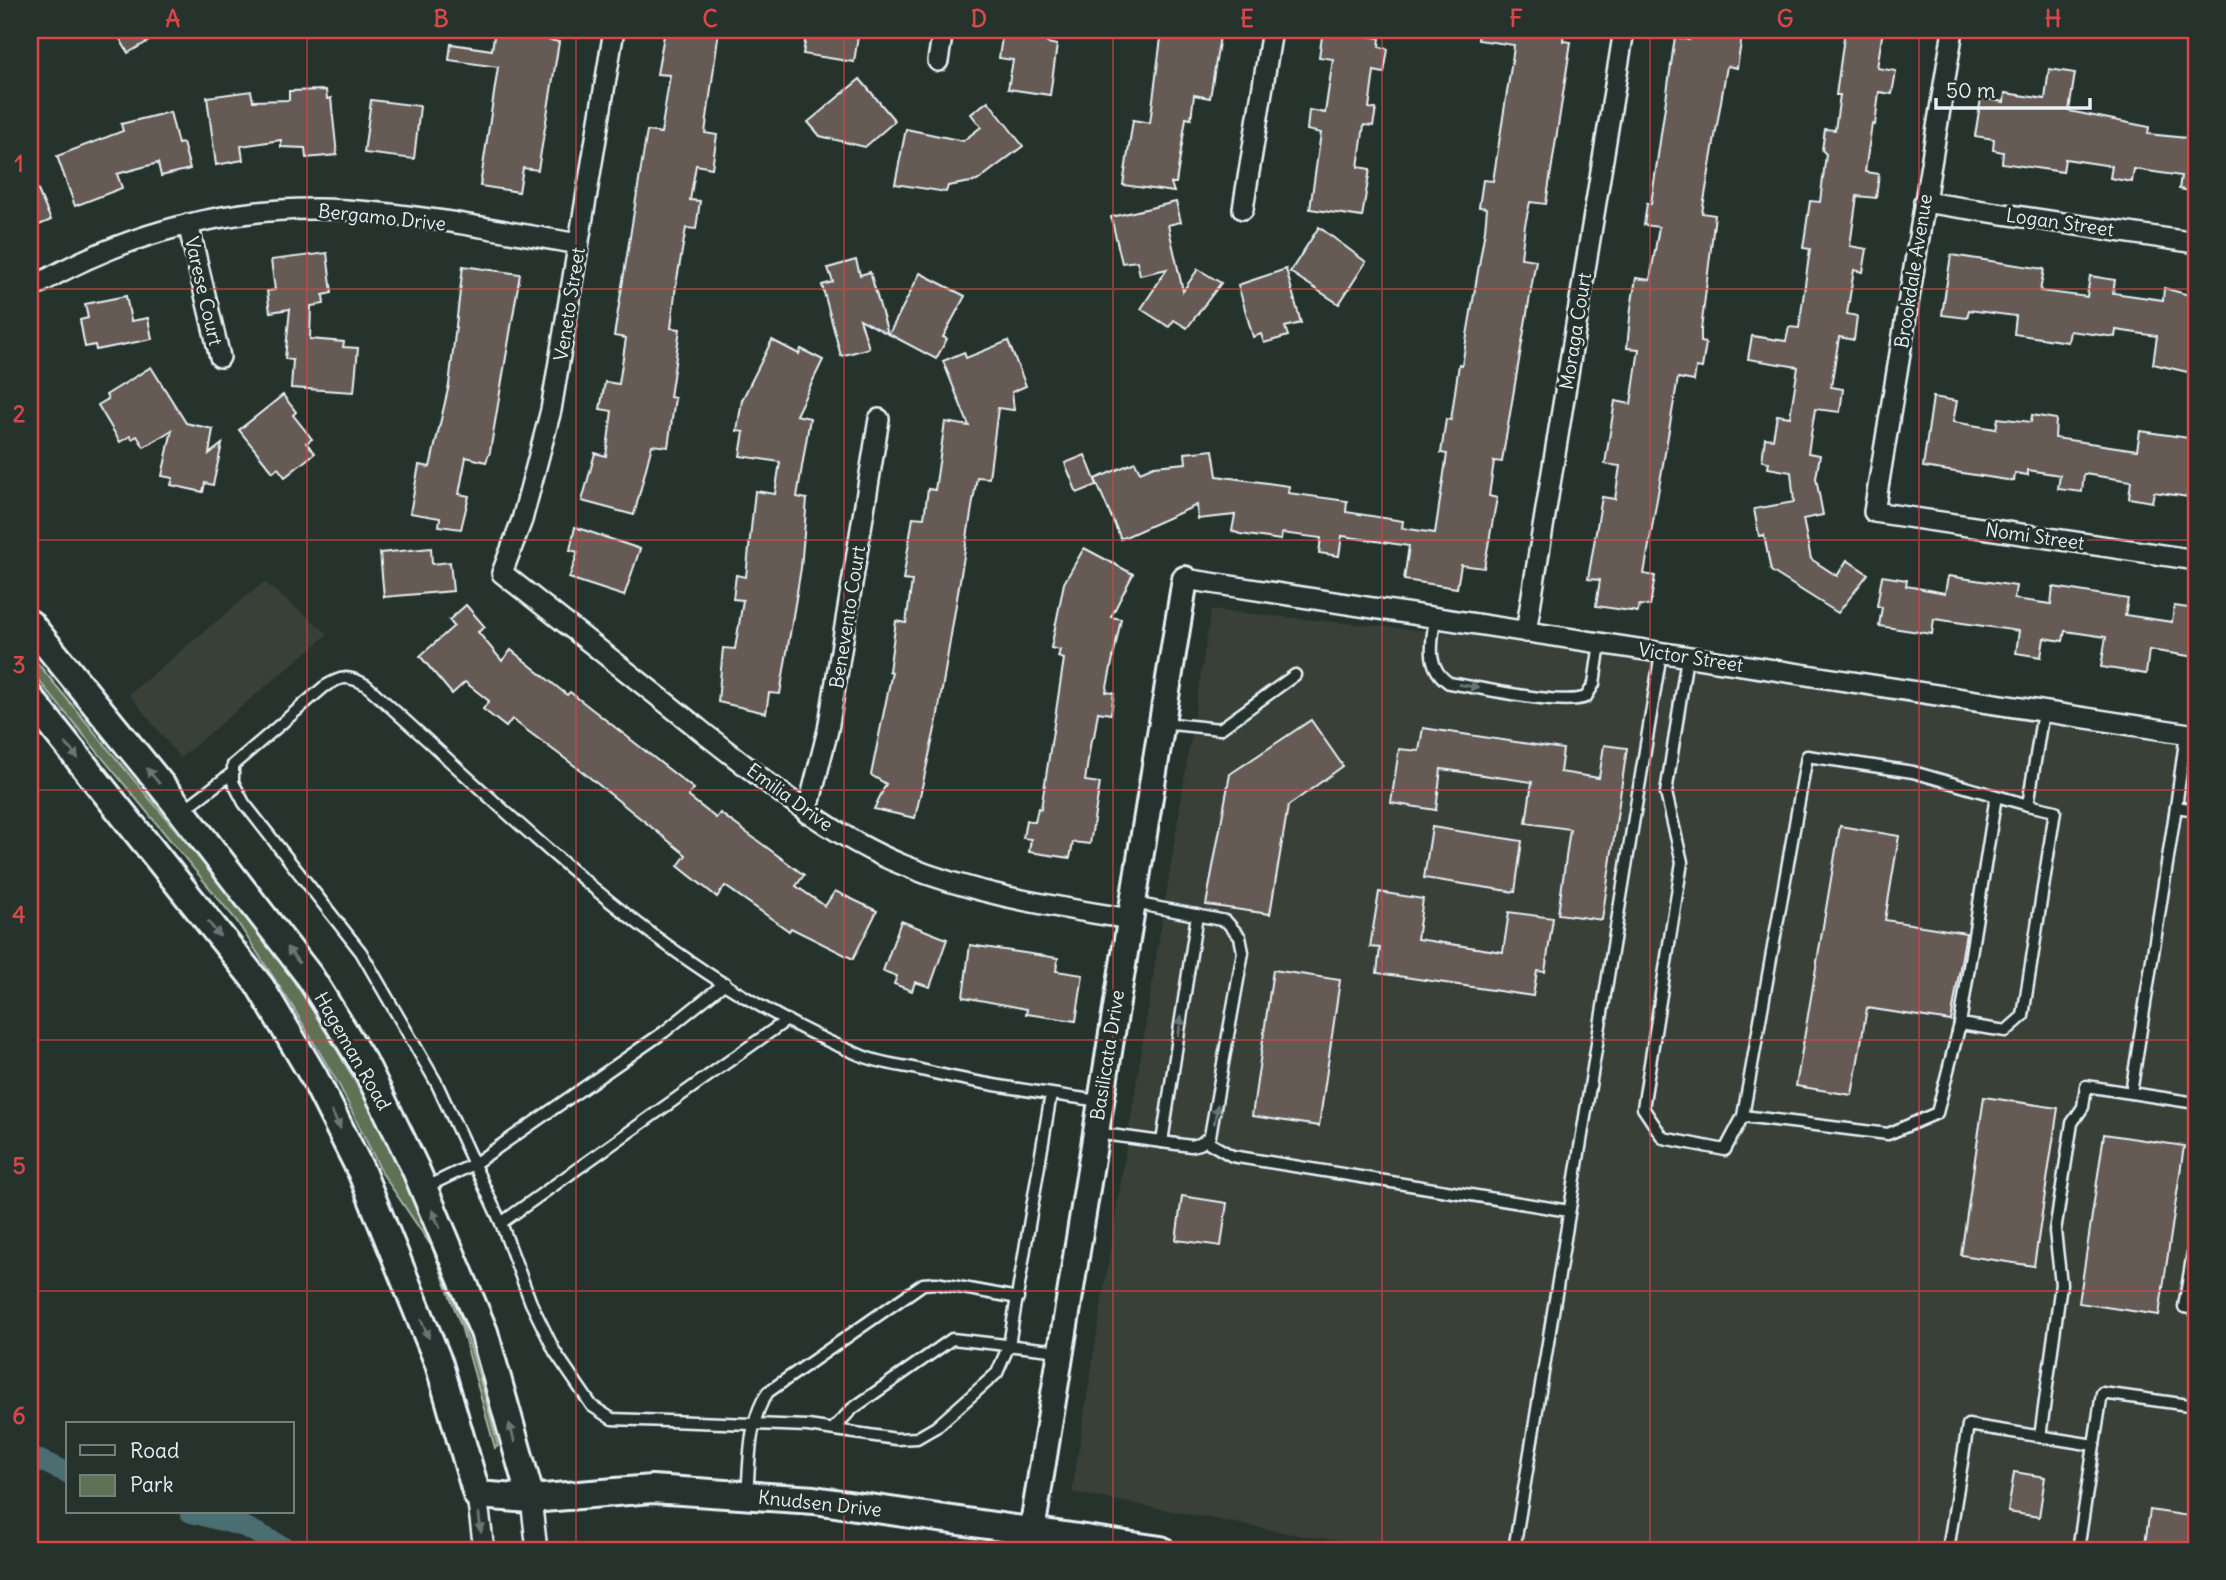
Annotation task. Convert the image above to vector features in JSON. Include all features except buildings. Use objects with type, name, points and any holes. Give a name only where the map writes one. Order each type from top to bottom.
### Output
[{"type":"main road","name":"Hageman Road","points":[[30,624],[310,977],[368,1069],[424,1188],[484,1332],[531,1499]]},
{"type":"main road","points":[[30,698],[260,986],[314,1077],[361,1171],[439,1364],[477,1496]]},
{"type":"main road","name":"Knudsen Drive","points":[[477,1496],[531,1499],[652,1489],[814,1500],[1032,1531],[1088,1545],[1161,1550]]},
{"type":"street","name":"Veneto Street","points":[[502,573],[538,467],[551,410],[614,30]]},
{"type":"street","points":[[938,61],[943,30]]},
{"type":"street","points":[[1243,209],[1272,30]]},
{"type":"street","name":"Moraga Court","points":[[1526,632],[1624,30]]},
{"type":"street","name":"Brookdale Avenue","points":[[1874,512],[1953,30]]},
{"type":"street","name":"Logan Street","points":[[1924,202],[2196,243]]},
{"type":"street","name":"Bergamo Drive","points":[[30,289],[97,254],[188,224],[265,212],[344,209],[578,244]]},
{"type":"street","name":"Varese Court","points":[[188,224],[220,357]]},
{"type":"street","name":"Benevento Court","points":[[807,813],[828,730],[879,419]]},
{"type":"street","name":"Nomi Street","points":[[1874,512],[2196,560]]},
{"type":"street","name":"Emilia Drive","points":[[502,573],[807,813],[849,839],[901,865],[957,885],[1014,900],[1130,911]]},
{"type":"street","name":"Victor Street","points":[[1185,579],[2191,735]]},
{"type":"street","name":"Basilicata Drive","points":[[1032,1531],[1185,579]]},
{"type":"street","points":[[477,1496],[484,1550]]},
{"type":"street","name":"Hageman Road","points":[[531,1499],[537,1550]]},
{"type":"lane","points":[[1435,618],[1431,656],[1441,678],[1449,683],[1532,696],[1573,701],[1586,697],[1594,684],[1600,643]]},
{"type":"lane","points":[[1514,1550],[1661,653]]},
{"type":"lane","points":[[1687,657],[1665,793],[1682,862],[1643,1108],[1663,1138],[1725,1150],[1743,1116],[1807,757],[1913,772],[2055,811],[2023,1016],[2006,1031],[1960,1024]]},
{"type":"lane","points":[[1161,723],[1220,729],[1295,675]]},
{"type":"lane","points":[[1051,1094],[1009,1345],[997,1373],[936,1427],[917,1438],[896,1439],[834,1429],[612,1419],[602,1414],[555,1352],[531,1303],[501,1223],[436,1082],[361,952],[244,803],[233,782],[238,759],[324,687],[339,677],[351,677],[366,685],[449,758],[542,846],[667,945],[787,1020],[862,1056],[976,1083],[1100,1101]]},
{"type":"lane","points":[[2028,805],[2043,712]]},
{"type":"lane","points":[[2131,1093],[2176,807],[2191,735]]},
{"type":"lane","points":[[181,811],[233,773]]},
{"type":"lane","points":[[1743,1116],[1888,1134],[1937,1113],[1960,1024],[1996,796]]},
{"type":"lane","points":[[2176,807],[2196,810]]},
{"type":"lane","points":[[1095,1133],[1191,1146],[1206,1141],[1213,1131],[1243,952],[1240,937],[1230,923],[1197,915],[1130,911]]},
{"type":"lane","points":[[1162,1142],[1197,915]]},
{"type":"lane","points":[[424,1188],[474,1164],[664,1032],[725,982]]},
{"type":"lane","points":[[501,1223],[787,1020]]},
{"type":"lane","points":[[2040,1437],[2061,1284],[2054,1231],[2072,1123],[2083,1107],[2086,1086],[2196,1103]]},
{"type":"lane","points":[[1206,1141],[1232,1156],[1569,1211]]},
{"type":"lane","points":[[2196,1234],[2184,1307],[2196,1309]]},
{"type":"lane","points":[[747,1496],[754,1424],[759,1404],[768,1392],[923,1284],[936,1283],[1018,1298]]},
{"type":"lane","points":[[834,1429],[852,1409],[947,1342],[960,1339],[1061,1351]]},
{"type":"lane","points":[[2078,1550],[2102,1393],[2196,1406]]},
{"type":"lane","points":[[1948,1550],[1968,1425],[2094,1445]]},
{"type":"shaded area","points":[[264,582],[328,634],[180,758],[129,694]]},
{"type":"shaded area","points":[[1211,610],[1668,654],[2196,745],[2196,1550],[1421,1550],[1303,1536],[1072,1492]]},
{"type":"green space","points":[[30,654],[241,908],[303,995],[340,1055],[374,1116],[433,1243],[458,1309],[479,1377],[498,1446],[495,1448],[461,1326],[432,1247],[382,1173],[340,1087],[294,1009],[236,920],[30,670]]},
{"type":"waterway","points":[[30,1456],[66,1472]]},
{"type":"waterway","points":[[198,1514],[243,1526],[290,1550]]}]
